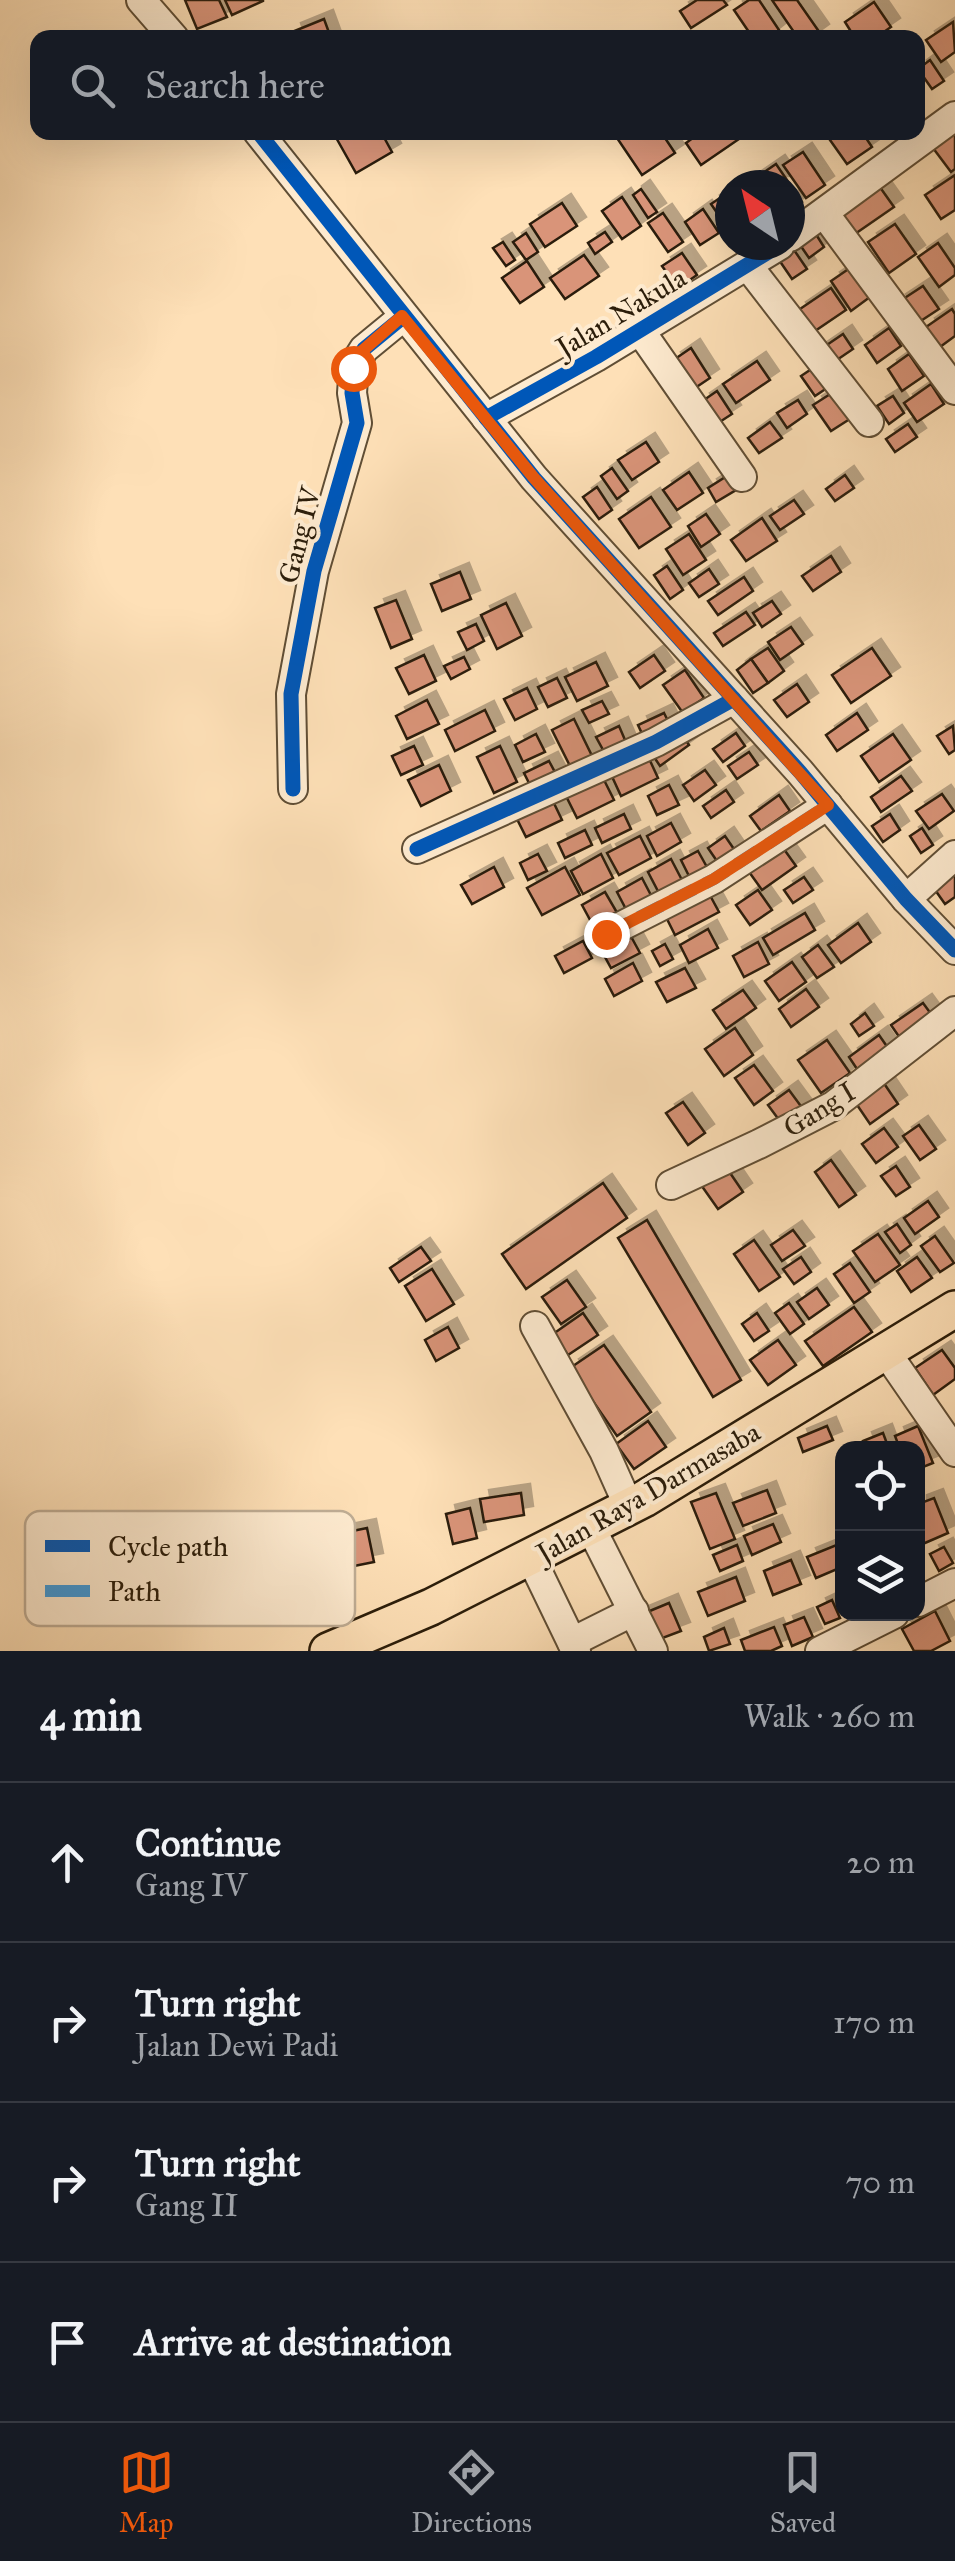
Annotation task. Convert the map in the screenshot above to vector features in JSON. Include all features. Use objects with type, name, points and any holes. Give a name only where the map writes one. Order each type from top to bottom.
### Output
[{"type":"main road","name":"Jalan Raya Darmasaba","points":[[328,1651],[431,1607],[639,1502],[955,1309]]},
{"type":"street","points":[[141,0],[167,30]]},
{"type":"street","points":[[925,138],[955,116]]},
{"type":"street","points":[[264,140],[534,478],[955,950]]},
{"type":"street","points":[[805,226],[923,140]]},
{"type":"street","points":[[824,213],[955,390]]},
{"type":"street","name":"Jalan Nakula","points":[[486,418],[757,260]]},
{"type":"street","points":[[748,266],[869,422]]},
{"type":"street","name":"Gang IV","points":[[293,790],[291,694],[314,572],[356,424],[354,365],[364,349],[400,313]]},
{"type":"street","points":[[639,329],[742,477]]},
{"type":"street","points":[[417,848],[656,742],[734,699]]},
{"type":"street","points":[[606,934],[714,879],[828,805]]},
{"type":"street","points":[[906,899],[955,856]]},
{"type":"street","name":"Gang I","points":[[671,1184],[832,1106],[955,1011]]},
{"type":"street","points":[[536,1326],[604,1451],[639,1502]]},
{"type":"street","points":[[886,1352],[955,1452]]},
{"type":"street","points":[[591,1528],[653,1651]]},
{"type":"street","points":[[531,1558],[574,1646],[634,1612]]},
{"type":"street","points":[[925,1598],[955,1583]]},
{"type":"street","points":[[820,1651],[880,1621]]},
{"type":"building","points":[[185,0],[219,0],[227,17],[197,29]]},
{"type":"building","points":[[225,0],[263,0],[263,1],[232,15]]},
{"type":"building","points":[[697,0],[723,0],[727,5],[691,28],[680,11]]},
{"type":"building","points":[[749,0],[759,0],[779,30],[748,30],[734,10]]},
{"type":"building","points":[[772,0],[797,0],[818,30],[793,30]]},
{"type":"building","points":[[874,2],[891,27],[850,30],[845,22]]},
{"type":"building","points":[[324,19],[328,30],[297,30]]},
{"type":"building","points":[[953,22],[955,52],[941,62],[926,40]]},
{"type":"building","points":[[930,60],[944,81],[932,89],[925,79],[925,64]]},
{"type":"building","points":[[947,125],[955,135],[955,169],[951,172],[927,140]]},
{"type":"building","points":[[337,140],[385,140],[392,152],[356,173]]},
{"type":"building","points":[[618,140],[666,140],[675,153],[642,175]]},
{"type":"building","points":[[690,140],[738,140],[701,165],[686,143]]},
{"type":"building","points":[[830,140],[867,140],[872,147],[847,164]]},
{"type":"building","points":[[803,152],[825,185],[806,198],[805,170],[786,170],[783,165]]},
{"type":"building","points":[[955,175],[955,210],[941,219],[925,195]]},
{"type":"building","points":[[877,183],[894,207],[852,236],[835,212]]},
{"type":"building","points":[[641,189],[657,212],[648,218],[633,195]]},
{"type":"building","points":[[622,197],[641,226],[622,239],[602,211]]},
{"type":"building","points":[[562,203],[577,226],[545,247],[530,224]]},
{"type":"building","points":[[703,209],[715,227],[715,236],[700,245],[685,222]]},
{"type":"building","points":[[663,213],[683,242],[668,252],[648,223]]},
{"type":"building","points":[[895,224],[916,254],[889,273],[868,242]]},
{"type":"building","points":[[812,228],[824,247],[809,258],[805,252],[805,233]]},
{"type":"building","points":[[605,232],[612,242],[595,254],[588,243]]},
{"type":"building","points":[[526,233],[538,252],[526,260],[513,242]]},
{"type":"building","points":[[503,242],[515,260],[506,266],[493,248]]},
{"type":"building","points":[[938,243],[955,268],[955,275],[939,287],[918,257]]},
{"type":"building","points":[[682,253],[697,275],[678,288],[662,266]]},
{"type":"building","points":[[584,255],[599,276],[565,299],[550,278]]},
{"type":"building","points":[[779,260],[801,260],[807,269],[792,279]]},
{"type":"building","points":[[527,261],[544,287],[520,303],[502,278]]},
{"type":"building","points":[[850,268],[870,297],[851,311],[831,281]]},
{"type":"building","points":[[923,286],[939,309],[913,326],[897,303]]},
{"type":"building","points":[[831,288],[846,310],[812,333],[797,311]]},
{"type":"building","points":[[952,309],[955,336],[940,347],[926,327]]},
{"type":"building","points":[[889,328],[901,346],[877,363],[865,345]]},
{"type":"building","points":[[843,334],[853,349],[828,366],[818,351]]},
{"type":"building","points":[[691,348],[710,378],[692,390],[672,361]]},
{"type":"building","points":[[909,354],[924,376],[902,391],[888,369]]},
{"type":"building","points":[[757,361],[770,380],[736,403],[723,384]]},
{"type":"building","points":[[816,366],[830,386],[815,396],[801,376]]},
{"type":"building","points":[[931,384],[944,404],[917,422],[904,403]]},
{"type":"building","points":[[717,391],[732,414],[715,425],[701,402]]},
{"type":"building","points":[[835,391],[853,417],[831,431],[813,405]]},
{"type":"building","points":[[893,396],[904,413],[889,424],[877,406]]},
{"type":"building","points":[[798,400],[807,414],[787,428],[777,413]]},
{"type":"building","points":[[770,422],[782,438],[759,453],[748,438]]},
{"type":"building","points":[[908,424],[917,437],[895,452],[886,439]]},
{"type":"building","points":[[646,442],[659,462],[632,480],[618,460]]},
{"type":"building","points":[[612,468],[628,491],[617,499],[601,476]]},
{"type":"building","points":[[689,472],[703,493],[677,510],[663,490]]},
{"type":"building","points":[[845,475],[854,488],[835,501],[826,489]]},
{"type":"building","points":[[727,476],[736,490],[716,502],[708,488]]},
{"type":"building","points":[[597,487],[612,510],[599,519],[583,497]]},
{"type":"building","points":[[651,497],[671,527],[639,548],[619,519]]},
{"type":"building","points":[[794,500],[804,514],[780,530],[770,516]]},
{"type":"building","points":[[706,514],[720,534],[701,547],[688,526]]},
{"type":"building","points":[[762,518],[777,541],[746,561],[731,540]]},
{"type":"building","points":[[689,534],[706,560],[683,575],[666,549]]},
{"type":"building","points":[[831,556],[841,572],[813,591],[802,576]]},
{"type":"building","points":[[667,566],[683,590],[670,599],[654,575]]},
{"type":"building","points":[[709,569],[719,584],[699,597],[689,583]]},
{"type":"building","points":[[460,572],[471,599],[442,611],[431,584]]},
{"type":"building","points":[[744,577],[753,591],[718,615],[708,601]]},
{"type":"building","points":[[396,600],[412,639],[391,648],[375,608]]},
{"type":"building","points":[[772,601],[781,614],[762,627],[753,613]]},
{"type":"building","points":[[506,603],[522,636],[497,649],[481,615]]},
{"type":"building","points":[[746,612],[755,625],[723,646],[714,633]]},
{"type":"building","points":[[476,624],[484,641],[467,650],[458,632]]},
{"type":"building","points":[[791,627],[803,644],[780,660],[768,642]]},
{"type":"building","points":[[768,648],[784,671],[768,683],[751,659]]},
{"type":"building","points":[[872,648],[891,676],[851,703],[832,675]]},
{"type":"building","points":[[424,655],[436,681],[409,694],[396,668]]},
{"type":"building","points":[[654,655],[665,671],[640,688],[629,672]]},
{"type":"building","points":[[464,657],[470,669],[451,679],[444,666]]},
{"type":"building","points":[[751,659],[768,683],[753,693],[737,670]]},
{"type":"building","points":[[596,662],[608,686],[577,701],[565,677]]},
{"type":"building","points":[[685,670],[704,698],[683,713],[663,685]]},
{"type":"building","points":[[557,678],[567,698],[548,707],[538,687]]},
{"type":"building","points":[[797,684],[809,702],[787,717],[774,700]]},
{"type":"building","points":[[527,688],[537,709],[515,720],[504,699]]},
{"type":"building","points":[[427,700],[439,724],[407,739],[396,716]]},
{"type":"building","points":[[602,701],[609,714],[589,723],[582,710]]},
{"type":"building","points":[[485,710],[495,731],[455,751],[445,730]]},
{"type":"building","points":[[664,713],[671,727],[645,740],[638,725]]},
{"type":"building","points":[[857,713],[868,730],[837,751],[826,735]]},
{"type":"building","points":[[574,719],[594,760],[572,770],[552,730]]},
{"type":"building","points":[[619,726],[628,747],[607,757],[596,737]]},
{"type":"building","points":[[953,726],[955,750],[949,754],[937,736]]},
{"type":"building","points":[[681,733],[689,745],[660,766],[652,754]]},
{"type":"building","points":[[736,733],[745,746],[723,762],[713,749]]},
{"type":"building","points":[[536,734],[545,752],[523,762],[515,745]]},
{"type":"building","points":[[893,734],[911,760],[879,782],[861,756]]},
{"type":"building","points":[[414,746],[423,765],[401,775],[392,756]]},
{"type":"building","points":[[500,746],[517,782],[494,793],[477,757]]},
{"type":"building","points":[[646,752],[658,778],[621,796],[609,770]]},
{"type":"building","points":[[749,752],[758,765],[737,779],[728,766]]},
{"type":"building","points":[[549,761],[557,776],[532,789],[524,773]]},
{"type":"building","points":[[439,765],[451,791],[421,806],[408,780]]},
{"type":"building","points":[[705,770],[716,785],[694,801],[683,785]]},
{"type":"building","points":[[601,774],[614,800],[577,818],[564,792]]},
{"type":"building","points":[[901,776],[912,791],[881,812],[871,797]]},
{"type":"building","points":[[669,785],[679,805],[657,815],[648,796]]},
{"type":"building","points":[[726,790],[734,802],[711,818],[703,806]]},
{"type":"building","points":[[942,794],[954,811],[929,829],[916,811]]},
{"type":"building","points":[[550,795],[562,820],[526,837],[514,813]]},
{"type":"building","points":[[779,795],[790,811],[761,831],[750,816]]},
{"type":"building","points":[[624,814],[631,829],[602,843],[595,828]]},
{"type":"building","points":[[890,814],[900,830],[883,842],[872,826]]},
{"type":"building","points":[[671,823],[681,842],[657,856],[647,836]]},
{"type":"building","points":[[922,828],[933,845],[921,853],[910,836]]},
{"type":"building","points":[[585,830],[592,845],[565,858],[558,843]]},
{"type":"building","points":[[640,836],[651,858],[619,875],[607,853]]},
{"type":"building","points":[[725,836],[738,855],[721,867],[708,848]]},
{"type":"building","points":[[781,845],[796,866],[762,890],[747,869]]},
{"type":"building","points":[[698,851],[708,869],[690,878],[681,860]]},
{"type":"building","points":[[538,854],[547,871],[528,880],[520,863]]},
{"type":"building","points":[[601,854],[613,878],[583,894],[571,871]]},
{"type":"building","points":[[671,859],[683,882],[660,895],[648,872]]},
{"type":"building","points":[[494,867],[504,887],[472,904],[461,885]]},
{"type":"building","points":[[565,867],[580,895],[542,915],[527,888]]},
{"type":"building","points":[[955,872],[955,897],[945,904],[933,887]]},
{"type":"building","points":[[804,877],[813,890],[793,903],[784,890]]},
{"type":"building","points":[[642,878],[654,901],[629,915],[617,892]]},
{"type":"building","points":[[706,888],[719,912],[675,935],[663,911]]},
{"type":"building","points":[[758,890],[772,910],[750,925],[736,905]]},
{"type":"building","points":[[605,892],[619,916],[595,929],[582,905]]},
{"type":"building","points":[[805,913],[815,930],[773,955],[763,938]]},
{"type":"building","points":[[858,923],[871,942],[841,963],[828,945]]},
{"type":"building","points":[[708,929],[718,948],[689,963],[680,945]]},
{"type":"building","points":[[628,931],[640,953],[611,968],[599,946]]},
{"type":"building","points":[[583,941],[592,958],[564,973],[555,956]]},
{"type":"building","points":[[758,942],[769,964],[744,977],[733,956]]},
{"type":"building","points":[[665,944],[673,959],[660,966],[652,951]]},
{"type":"building","points":[[818,945],[834,967],[817,978],[802,957]]},
{"type":"building","points":[[792,962],[806,982],[779,1001],[765,981]]},
{"type":"building","points":[[633,963],[642,981],[614,996],[605,979]]},
{"type":"building","points":[[685,968],[696,988],[667,1002],[656,982]]},
{"type":"building","points":[[806,989],[819,1007],[791,1027],[779,1009]]},
{"type":"building","points":[[743,990],[756,1008],[726,1029],[713,1010]]},
{"type":"building","points":[[923,1003],[934,1018],[902,1041],[891,1025]]},
{"type":"building","points":[[865,1013],[874,1026],[859,1036],[851,1024]]},
{"type":"building","points":[[735,1028],[753,1055],[724,1076],[705,1049]]},
{"type":"building","points":[[879,1035],[888,1048],[857,1069],[849,1057]]},
{"type":"building","points":[[827,1040],[850,1073],[821,1093],[798,1060]]},
{"type":"building","points":[[754,1065],[773,1091],[754,1105],[735,1078]]},
{"type":"building","points":[[879,1076],[898,1104],[870,1124],[851,1096]]},
{"type":"building","points":[[789,1090],[803,1109],[782,1124],[768,1105]]},
{"type":"building","points":[[683,1102],[705,1133],[688,1145],[666,1113]]},
{"type":"building","points":[[919,1125],[936,1149],[920,1160],[903,1136]]},
{"type":"building","points":[[884,1128],[898,1147],[876,1163],[862,1144]]},
{"type":"building","points":[[831,1160],[856,1195],[839,1207],[815,1172]]},
{"type":"building","points":[[724,1164],[743,1192],[718,1209],[699,1182]]},
{"type":"building","points":[[896,1166],[910,1187],[896,1196],[881,1176]]},
{"type":"building","points":[[603,1183],[627,1218],[526,1289],[502,1254]]},
{"type":"building","points":[[928,1201],[939,1217],[915,1234],[904,1218]]},
{"type":"building","points":[[647,1220],[741,1380],[713,1397],[618,1238]]},
{"type":"building","points":[[897,1224],[911,1245],[900,1253],[885,1232]]},
{"type":"building","points":[[793,1230],[805,1246],[782,1261],[771,1245]]},
{"type":"building","points":[[878,1234],[900,1265],[875,1282],[853,1251]]},
{"type":"building","points":[[935,1236],[954,1263],[940,1272],[921,1246]]},
{"type":"building","points":[[754,1240],[780,1277],[759,1291],[734,1254]]},
{"type":"building","points":[[421,1247],[431,1261],[399,1282],[390,1268]]},
{"type":"building","points":[[801,1257],[811,1272],[794,1284],[783,1269]]},
{"type":"building","points":[[917,1257],[932,1278],[911,1292],[897,1271]]},
{"type":"building","points":[[850,1263],[870,1292],[854,1303],[834,1274]]},
{"type":"building","points":[[432,1269],[454,1304],[426,1321],[405,1286]]},
{"type":"building","points":[[567,1280],[586,1307],[561,1324],[542,1297]]},
{"type":"building","points":[[817,1288],[829,1305],[809,1319],[797,1302]]},
{"type":"building","points":[[789,1303],[804,1324],[790,1334],[775,1313]]},
{"type":"building","points":[[854,1307],[872,1332],[823,1366],[805,1341]]},
{"type":"building","points":[[583,1313],[598,1335],[568,1355],[553,1334]]},
{"type":"building","points":[[757,1313],[769,1331],[754,1341],[742,1324]]},
{"type":"building","points":[[448,1327],[459,1348],[436,1361],[425,1340]]},
{"type":"building","points":[[778,1340],[796,1365],[768,1385],[750,1360]]},
{"type":"building","points":[[604,1345],[651,1412],[617,1436],[570,1368]]},
{"type":"building","points":[[942,1350],[955,1368],[955,1379],[933,1395],[915,1368]]},
{"type":"building","points":[[648,1421],[666,1447],[634,1469],[616,1444]]},
{"type":"building","points":[[827,1426],[833,1440],[803,1452],[798,1438]]},
{"type":"building","points":[[918,1426],[924,1441],[897,1441],[895,1436]]},
{"type":"building","points":[[883,1433],[886,1441],[863,1441]]},
{"type":"building","points":[[925,1443],[933,1463],[925,1466]]},
{"type":"building","points":[[767,1490],[776,1513],[743,1526],[733,1503]]},
{"type":"building","points":[[521,1493],[524,1515],[484,1522],[480,1499]]},
{"type":"building","points":[[716,1493],[735,1539],[710,1549],[691,1502]]},
{"type":"building","points":[[934,1498],[948,1533],[925,1543],[925,1531],[925,1501]]},
{"type":"building","points":[[470,1508],[477,1538],[453,1544],[446,1514]]},
{"type":"building","points":[[773,1524],[781,1542],[752,1555],[744,1536]]},
{"type":"building","points":[[367,1528],[374,1562],[355,1566],[355,1530]]},
{"type":"building","points":[[737,1545],[743,1561],[720,1571],[713,1555]]},
{"type":"building","points":[[835,1546],[835,1570],[816,1578],[807,1557]]},
{"type":"building","points":[[944,1547],[953,1563],[939,1571],[930,1554]]},
{"type":"building","points":[[791,1560],[801,1584],[773,1595],[764,1571]]},
{"type":"building","points":[[736,1577],[745,1601],[708,1616],[698,1592]]},
{"type":"building","points":[[832,1600],[835,1620],[825,1624],[817,1607]]},
{"type":"building","points":[[669,1603],[681,1631],[652,1642],[640,1615]]},
{"type":"building","points":[[935,1611],[950,1641],[931,1651],[914,1651],[902,1629],[925,1621],[925,1616]]},
{"type":"building","points":[[804,1617],[813,1637],[792,1646],[784,1625]]},
{"type":"building","points":[[774,1627],[782,1646],[771,1651],[745,1651],[741,1640]]},
{"type":"building","points":[[724,1628],[730,1644],[709,1651],[704,1637]]},
{"type":"marked path","points":[[606,934],[714,879],[828,805]]},
{"type":"cycle path","points":[[264,140],[534,478],[955,950]]},
{"type":"cycle path","points":[[486,418],[596,357],[755,260]]},
{"type":"cycle path","points":[[293,789],[291,694],[314,571],[357,423],[352,393],[354,365],[364,349],[403,317]]},
{"type":"cycle path","points":[[417,849],[656,742],[734,699]]},
{"type":"route","points":[[353,368],[361,352],[402,316],[534,478],[828,805],[714,879],[606,934]]}]
